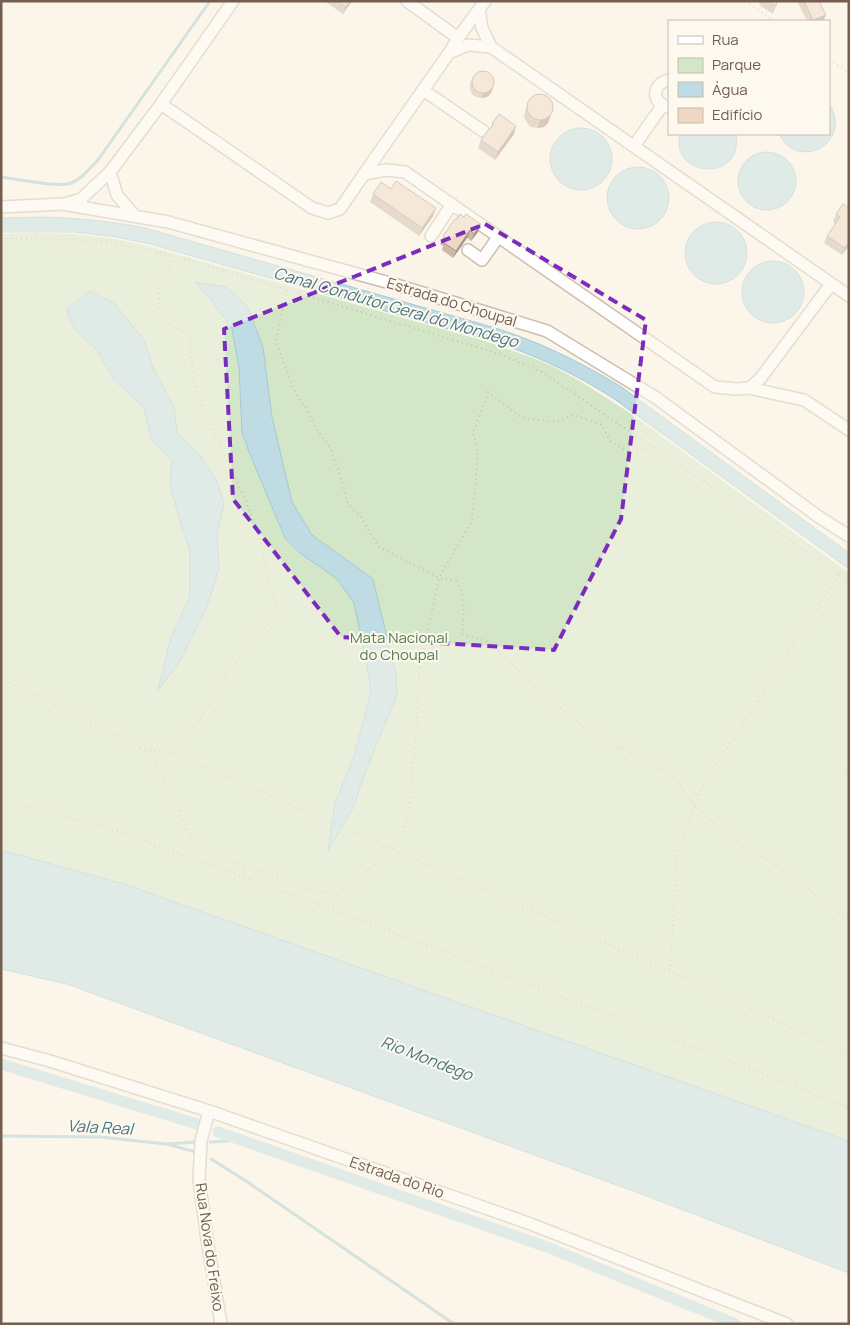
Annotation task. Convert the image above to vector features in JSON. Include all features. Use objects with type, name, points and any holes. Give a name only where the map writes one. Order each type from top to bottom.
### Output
[{"type":"street","points":[[64,204],[81,199],[110,172],[161,104],[233,1]]},
{"type":"street","points":[[407,1],[458,38]]},
{"type":"street","points":[[161,104],[312,208],[328,213],[340,209],[482,5]]},
{"type":"street","points":[[482,5],[482,28],[492,47],[849,296]]},
{"type":"street","points":[[449,53],[468,45],[492,47]]},
{"type":"street","points":[[634,146],[665,107],[658,102],[656,90],[659,85],[668,80]]},
{"type":"street","points":[[423,90],[483,131]]},
{"type":"street","points":[[364,174],[386,170],[405,172],[715,387],[749,388],[804,400],[849,430]]},
{"type":"street","points":[[110,172],[117,195],[135,216]]},
{"type":"street","name":"Estrada do Choupal","points":[[1,207],[64,204],[168,222],[381,281],[547,331],[655,397],[811,511],[849,536]]},
{"type":"street","points":[[431,236],[452,204]]},
{"type":"street","points":[[468,250],[482,260],[499,236]]},
{"type":"street","points":[[749,388],[760,379],[831,284]]},
{"type":"street","name":"Estrada do Rio","points":[[1,1048],[50,1061],[209,1111],[528,1222],[787,1324]]},
{"type":"street","name":"Rua Nova do Freixo","points":[[209,1111],[202,1141],[199,1179],[221,1324]]},
{"type":"path","points":[[745,1],[773,20]]},
{"type":"path","points":[[830,60],[849,73]]},
{"type":"path","points":[[1,238],[103,241],[175,256],[500,354],[542,372],[849,580]]},
{"type":"path","points":[[175,256],[167,272],[157,277],[160,318],[189,336],[194,381],[210,425],[246,501],[260,542],[276,609],[267,626],[255,636],[226,677],[177,755]]},
{"type":"path","points":[[287,290],[276,341],[298,397],[307,409],[315,427],[331,449],[348,504],[362,518],[379,547],[439,578],[456,581],[464,598],[462,634],[489,642],[552,700],[599,738],[666,773],[679,784],[695,806],[730,838],[773,863],[849,921]]},
{"type":"path","points":[[394,850],[409,816],[419,674],[439,578],[472,521],[478,452],[473,433],[488,392],[522,418],[556,422],[574,415],[602,425],[610,442],[628,452],[654,448]]},
{"type":"path","points":[[670,971],[677,853],[702,787],[839,574]]},
{"type":"path","points":[[1,678],[138,747],[154,760],[192,839],[209,852],[306,888],[337,894],[374,866],[383,845]]},
{"type":"path","points":[[138,747],[177,755],[670,971],[849,1055]]},
{"type":"path","points":[[849,764],[847,772],[849,776]]},
{"type":"path","points":[[1,799],[114,830],[648,1029],[849,1108]]},
{"type":"highlighted area","points":[[485,224],[646,320],[621,519],[554,650],[341,637],[233,499],[224,329]]},
{"type":"green space","name":"Mata Nacional do Choupal","points":[[35,233],[88,236],[141,244],[485,341],[533,358],[578,380],[630,413],[849,573],[849,1141],[124,884],[1,850],[1,234]]},
{"type":"water","points":[[830,106],[834,113],[835,124],[833,134],[828,142],[813,151],[804,152],[794,150],[785,143],[780,135],[830,135]]},
{"type":"water","points":[[581,128],[593,131],[603,137],[609,147],[612,159],[609,171],[603,181],[593,187],[581,190],[569,187],[559,181],[553,171],[550,159],[553,147],[559,137],[569,131]]},
{"type":"water","points":[[680,135],[736,135],[735,150],[729,161],[719,167],[707,169],[695,166],[685,159],[680,148]]},
{"type":"water","points":[[761,152],[773,152],[788,160],[796,175],[796,187],[788,202],[773,210],[761,210],[746,202],[738,187],[738,175],[746,160]]},
{"type":"water","points":[[638,167],[650,170],[660,176],[666,186],[669,198],[666,210],[660,220],[650,226],[638,229],[626,226],[616,220],[610,210],[607,198],[610,186],[616,176],[626,170]]},
{"type":"water","name":"Canal Condutor Geral do Mondego","points":[[42,217],[94,220],[145,228],[485,325],[538,344],[588,367],[620,386],[849,553],[849,569],[613,398],[570,373],[540,359],[494,342],[150,244],[116,237],[74,232],[1,232],[1,218]]},
{"type":"water","points":[[716,222],[728,225],[738,231],[744,241],[747,253],[744,265],[738,275],[728,281],[716,284],[704,281],[694,275],[688,265],[685,253],[688,241],[694,231],[704,225]]},
{"type":"water","points":[[773,261],[785,264],[795,270],[801,280],[804,292],[801,304],[795,314],[785,320],[773,323],[761,320],[751,314],[745,304],[742,292],[745,280],[751,270],[761,264]]},
{"type":"water","points":[[195,282],[226,287],[247,306],[263,347],[272,417],[292,502],[312,535],[373,579],[396,675],[397,695],[352,810],[328,851],[335,803],[354,756],[371,691],[354,603],[337,579],[300,553],[285,538],[242,432],[239,368],[232,329]]},
{"type":"water","points":[[90,291],[115,304],[144,340],[154,370],[174,407],[177,432],[200,455],[217,481],[224,503],[217,536],[219,569],[207,606],[184,654],[158,690],[171,637],[190,596],[190,551],[170,485],[172,460],[151,440],[144,407],[114,380],[97,350],[75,330],[66,310]]},
{"type":"water","name":"Rio Mondego","points":[[1,850],[124,884],[849,1141],[849,1273],[644,1195],[67,984],[1,969]]},
{"type":"building","points":[[338,1],[350,1],[346,7]]},
{"type":"building","points":[[768,1],[777,1],[776,6]]},
{"type":"building","points":[[804,1],[819,1],[826,15],[813,20]]},
{"type":"building","points":[[483,71],[491,74],[494,82],[491,90],[483,93],[475,90],[472,82],[475,74]]},
{"type":"building","points":[[540,94],[549,98],[553,107],[549,116],[540,120],[531,116],[527,107],[531,98]]},
{"type":"building","points":[[499,114],[516,126],[498,152],[481,140],[492,127]]},
{"type":"building","points":[[396,181],[436,208],[422,228],[373,194],[381,182],[391,189]]},
{"type":"building","points":[[843,204],[849,208],[849,242],[845,248],[827,236],[840,217],[836,214]]},
{"type":"building","points":[[460,214],[464,217],[466,214],[481,224],[474,234],[470,230],[456,251],[444,243],[447,239],[443,236]]},
{"type":"waterway","points":[[1,177],[37,183],[65,184],[71,183],[82,176],[98,160],[210,1]]},
{"type":"waterway","points":[[1,1064],[197,1124]]},
{"type":"waterway","points":[[218,1132],[547,1247],[736,1324]]},
{"type":"waterway","name":"Vala Real","points":[[1,1136],[101,1137],[166,1144],[198,1142]]},
{"type":"waterway","name":"Vala Real","points":[[210,1142],[242,1140]]},
{"type":"waterway","points":[[170,1145],[196,1152]]},
{"type":"waterway","points":[[211,1159],[454,1324]]}]
